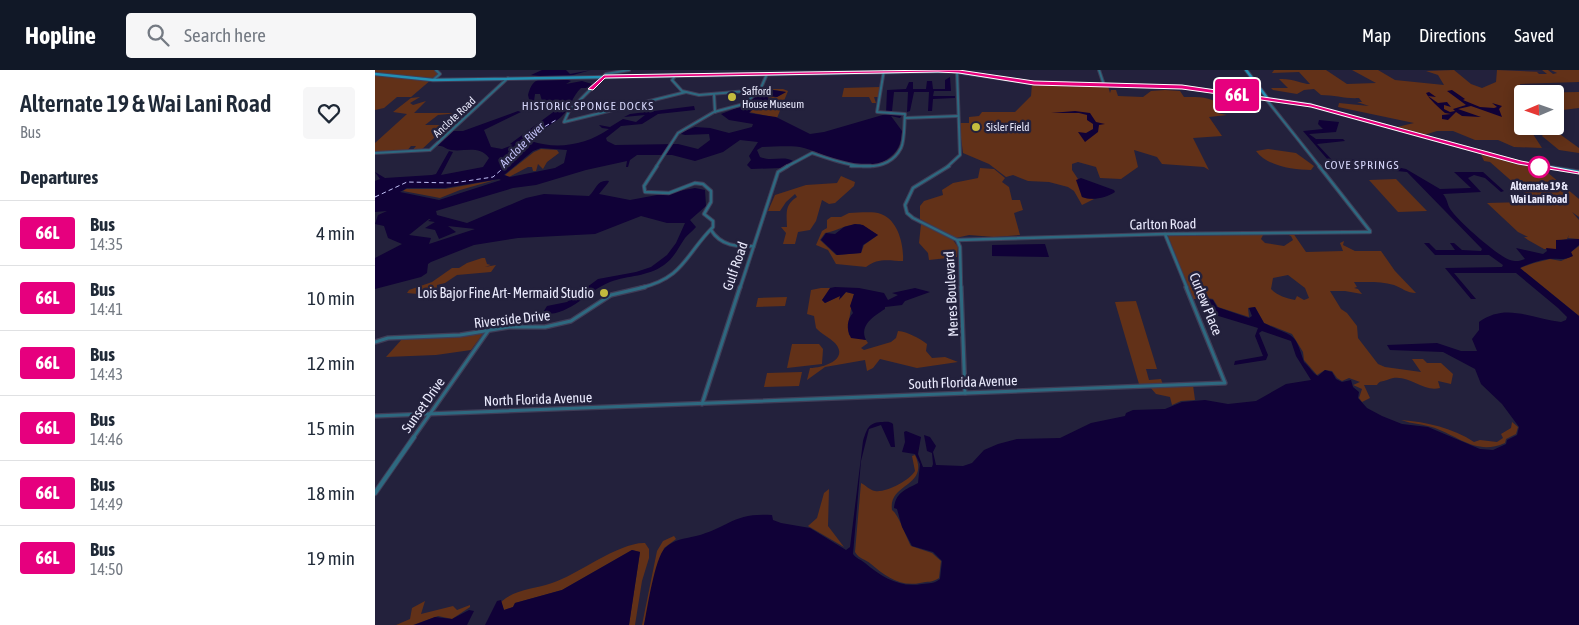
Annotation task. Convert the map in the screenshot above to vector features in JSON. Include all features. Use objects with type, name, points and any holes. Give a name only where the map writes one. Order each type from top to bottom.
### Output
[{"type":"main road","points":[[1244,70],[1267,99]]},
{"type":"main road","points":[[375,74],[399,78],[433,80],[767,74],[787,71],[957,71],[1023,82],[1182,87],[1311,105],[1521,163],[1579,172]]},
{"type":"street","points":[[433,80],[440,74],[435,70]]},
{"type":"street","points":[[1099,70],[1104,85]]},
{"type":"street","points":[[629,71],[609,73],[569,111],[564,122],[588,119],[633,106],[672,98],[685,92]]},
{"type":"street","points":[[604,77],[611,73],[629,71]]},
{"type":"street","points":[[884,71],[879,113],[904,114],[905,118],[958,116]]},
{"type":"street","name":"Meres Boulevard","points":[[957,71],[959,157],[917,186],[908,196],[905,205],[911,217],[957,240],[961,248],[965,393]]},
{"type":"street","points":[[754,246],[725,243],[717,239],[711,230],[713,220],[704,214],[710,205],[712,196],[711,189],[706,184],[692,183],[669,192],[652,193],[644,190],[645,184],[678,133],[715,112],[742,105],[760,90],[767,74]]},
{"type":"street","points":[[675,76],[672,80],[685,92],[699,96],[760,90]]},
{"type":"street","name":"Anclote Road","points":[[375,153],[430,150],[508,78]]},
{"type":"street","points":[[714,94],[715,112]]},
{"type":"street","name":"Carlton Road","points":[[957,240],[1165,234],[1370,232],[1267,99]]},
{"type":"street","name":"Gulf Road","points":[[702,404],[777,174],[812,153],[854,167],[881,164],[892,158],[901,148],[905,118]]},
{"type":"street","name":"Riverside Drive","points":[[375,342],[388,338],[460,335],[505,327],[556,325],[576,318],[611,295],[665,280],[683,266],[696,244],[711,230]]},
{"type":"street","name":"Curlew Place","points":[[1165,234],[1225,383]]},
{"type":"street","name":"Sunset Drive","points":[[375,492],[489,330]]},
{"type":"street","name":"South Florida Avenue","points":[[702,404],[1225,383]]},
{"type":"street","name":"North Florida Avenue","points":[[375,416],[702,404]]},
{"type":"shaded area","points":[[375,70],[434,70],[439,73],[411,97],[397,97],[384,108],[375,110]]},
{"type":"shaded area","points":[[1274,70],[1326,70],[1347,84],[1376,83],[1352,70],[1378,70],[1395,80],[1444,85],[1438,75],[1426,71],[1454,70],[1471,84],[1482,88],[1496,82],[1497,70],[1543,72],[1537,72],[1539,74],[1547,74],[1542,70],[1548,70],[1553,74],[1557,73],[1551,70],[1579,70],[1579,82],[1514,85],[1514,135],[1534,135],[1542,148],[1514,147],[1498,140],[1475,140],[1453,131],[1437,131],[1424,135],[1397,127],[1414,123],[1338,107],[1339,103],[1369,106],[1357,102],[1362,102],[1359,98],[1321,95],[1314,89],[1304,90],[1297,94],[1273,90],[1271,88],[1288,88],[1279,79],[1310,84],[1299,72],[1272,73]]},
{"type":"shaded area","points":[[1032,84],[1108,86],[1110,93],[1111,90],[1116,90],[1118,96],[1143,97],[1151,91],[1180,91],[1184,97],[1205,98],[1215,101],[1223,108],[1217,113],[1227,115],[1209,117],[1222,136],[1193,138],[1209,170],[1204,167],[1162,164],[1157,157],[1134,150],[1138,167],[1121,179],[1100,178],[1096,167],[1078,162],[1072,164],[1072,170],[1078,179],[1082,197],[1094,199],[1082,205],[1074,191],[1068,187],[1049,182],[1028,181],[1013,175],[1006,177],[989,164],[963,153],[959,123],[969,123],[969,117],[979,116],[982,112],[1015,112],[1031,96]]},
{"type":"shaded area","points":[[880,87],[878,97],[874,97],[876,103],[872,103],[869,97],[842,97],[844,88]]},
{"type":"shaded area","points":[[769,89],[788,91],[777,118],[749,112],[756,106],[769,102],[768,96],[777,97],[786,92]]},
{"type":"shaded area","points":[[1564,92],[1579,92],[1579,108],[1564,110]]},
{"type":"shaded area","points":[[420,97],[410,103],[413,105],[426,101],[414,113],[459,113],[438,115],[425,125],[456,125],[443,137],[434,138],[420,151],[412,151],[416,146],[411,146],[406,152],[375,152],[375,143],[407,114],[393,112],[411,98]]},
{"type":"shaded area","points":[[1561,135],[1579,148],[1579,153],[1559,150],[1542,136]]},
{"type":"shaded area","points":[[541,149],[557,150],[559,153],[547,162],[543,169],[538,164],[536,171],[533,171],[532,167],[528,167],[509,177],[505,175],[534,152]]},
{"type":"shaded area","points":[[1268,149],[1296,153],[1314,166],[1311,170],[1273,164],[1256,151]]},
{"type":"shaded area","points":[[1480,152],[1541,167],[1579,199],[1579,217],[1572,212],[1579,220],[1579,239],[1568,238],[1569,235],[1567,239],[1556,241],[1556,249],[1544,249],[1518,232],[1487,203],[1530,202],[1532,199],[1490,162],[1484,161]]},
{"type":"shaded area","points":[[980,168],[994,169],[1005,178],[1002,182],[1009,187],[1012,200],[1020,200],[1023,210],[1014,213],[1020,235],[994,237],[969,235],[956,238],[920,219],[920,206],[924,201],[943,195],[942,190],[953,183],[978,178]]},
{"type":"shaded area","points":[[841,176],[855,182],[854,186],[835,203],[829,204],[822,200],[816,221],[810,230],[798,232],[795,244],[783,244],[786,233],[781,227],[787,227],[788,207],[797,197],[795,194],[780,211],[768,211],[775,195],[806,185],[837,183]]},
{"type":"shaded area","points":[[1396,179],[1427,211],[1398,212],[1369,180]]},
{"type":"shaded area","points":[[495,180],[440,198],[403,191],[406,189],[445,189]]},
{"type":"shaded area","points":[[870,212],[887,217],[896,227],[899,234],[903,261],[880,261],[866,267],[836,264],[828,250],[816,245],[822,231],[827,228],[827,220],[831,217],[841,217],[849,213]],"holes":[[[855,224],[860,224],[878,235],[864,245],[861,253],[836,255],[820,240],[825,233]]]},
{"type":"shaded area","points":[[921,224],[953,240],[958,247],[957,257],[929,260],[928,253],[919,243]]},
{"type":"shaded area","points":[[1293,233],[1306,252],[1343,251],[1340,243],[1344,241],[1343,245],[1355,251],[1381,251],[1395,271],[1416,293],[1394,285],[1374,282],[1354,282],[1357,287],[1354,288],[1358,289],[1362,294],[1330,291],[1341,309],[1347,313],[1357,326],[1358,338],[1378,364],[1385,367],[1421,372],[1412,359],[1423,359],[1427,363],[1441,363],[1453,374],[1451,384],[1438,381],[1440,388],[1433,389],[1401,378],[1394,378],[1380,382],[1377,385],[1364,385],[1370,398],[1362,402],[1359,398],[1362,389],[1353,385],[1360,382],[1349,378],[1342,381],[1332,371],[1325,370],[1317,375],[1304,360],[1303,352],[1292,334],[1264,323],[1255,307],[1248,308],[1249,317],[1218,307],[1213,299],[1207,298],[1205,301],[1204,299],[1193,299],[1168,236]],"holes":[[[1286,234],[1291,236],[1293,240],[1284,246],[1265,243],[1261,239],[1263,235]],[[1288,275],[1305,288],[1309,298],[1304,300],[1297,296],[1295,300],[1279,295],[1271,289],[1273,278]]]},
{"type":"shaded area","points":[[1579,246],[1579,316],[1520,268],[1550,259],[1561,261],[1572,256],[1571,252]]},
{"type":"shaded area","points":[[485,258],[487,264],[491,265],[485,267],[496,265],[491,272],[457,275],[445,283],[437,285],[436,295],[431,299],[419,297],[418,294],[407,293],[409,290],[432,282],[452,268],[459,268]]},
{"type":"shaded area","points":[[832,288],[822,300],[825,303],[840,296],[841,298],[846,292],[854,294],[849,320],[849,335],[866,340],[868,343],[861,348],[864,350],[891,342],[896,338],[898,331],[913,336],[927,344],[926,351],[932,358],[945,357],[958,362],[917,368],[880,359],[873,368],[867,371],[865,360],[825,367],[807,380],[810,368],[827,365],[833,362],[839,354],[839,349],[835,343],[816,328],[814,316],[807,314],[811,290]]},
{"type":"shaded area","points":[[787,297],[785,306],[756,307],[758,298]]},
{"type":"shaded area","points":[[1136,301],[1157,369],[1146,369],[1149,380],[1161,379],[1163,385],[1139,384],[1115,302]]},
{"type":"shaded area","points":[[485,331],[471,350],[436,355],[386,357],[403,338]]},
{"type":"shaded area","points":[[792,344],[819,344],[823,349],[822,364],[787,368]]},
{"type":"shaded area","points":[[802,372],[799,386],[764,387],[767,373]]},
{"type":"shaded area","points":[[1193,385],[1195,400],[1181,401],[1172,405],[1170,397],[1156,394],[1150,387]]},
{"type":"shaded area","points":[[1401,420],[1439,426],[1474,442],[1480,440],[1497,442],[1503,438],[1501,434],[1511,428],[1512,422],[1518,427],[1516,434],[1506,439],[1505,443],[1486,447],[1469,444],[1435,428]]},
{"type":"shaded area","points":[[915,455],[918,465],[917,473],[896,495],[892,501],[892,510],[900,521],[911,546],[932,553],[941,561],[939,578],[913,584],[893,580],[869,562],[860,558],[855,552],[861,483],[875,491],[885,490],[897,485],[915,471],[912,456]]},
{"type":"shaded area","points":[[829,489],[828,526],[844,547],[808,526],[817,518],[824,493]]},
{"type":"shaded area","points":[[674,536],[676,539],[664,548],[644,625],[642,625],[657,551],[663,541]]},
{"type":"shaded area","points":[[645,543],[649,549],[649,558],[642,581],[635,625],[629,625],[640,552],[632,550],[562,590],[515,603],[513,607],[504,610],[501,602],[512,594],[552,583],[611,553],[635,544]]},
{"type":"shaded area","points":[[425,601],[421,614],[453,606],[457,610],[470,605],[470,607],[452,619],[438,616],[413,625],[396,625],[410,619],[412,608]]},
{"type":"water","name":"Anclote River","points":[[542,70],[566,70],[570,74],[591,70],[566,77],[565,79],[571,81],[566,84],[582,81],[592,84],[586,88],[581,88],[564,113],[531,141],[551,145],[571,144],[591,139],[609,129],[602,128],[599,125],[610,127],[623,119],[636,122],[645,115],[624,117],[630,114],[694,106],[695,110],[658,114],[642,124],[621,126],[606,138],[607,141],[615,145],[678,144],[698,149],[710,140],[709,134],[685,135],[681,134],[682,132],[695,127],[710,128],[729,133],[752,127],[753,124],[729,120],[721,114],[742,106],[758,93],[773,90],[786,92],[777,97],[768,96],[769,102],[756,106],[749,113],[776,117],[810,134],[824,132],[886,114],[887,90],[906,89],[909,82],[913,82],[913,89],[926,89],[927,81],[932,81],[933,89],[945,89],[945,80],[950,77],[951,91],[934,91],[933,96],[955,96],[955,98],[933,99],[932,111],[928,111],[929,92],[914,92],[910,111],[907,112],[908,92],[894,92],[892,111],[889,114],[902,115],[900,118],[891,116],[902,131],[901,140],[893,154],[876,165],[855,166],[814,151],[789,146],[762,147],[757,150],[760,157],[789,159],[793,163],[781,168],[751,169],[747,165],[751,160],[749,156],[758,142],[740,140],[723,152],[695,161],[672,155],[637,155],[630,160],[628,167],[626,167],[627,161],[586,170],[536,185],[513,188],[436,211],[437,215],[467,223],[526,198],[544,194],[589,196],[599,183],[605,181],[609,181],[599,194],[630,200],[695,188],[705,190],[706,206],[690,220],[696,227],[685,238],[668,262],[651,272],[601,286],[570,307],[552,314],[542,314],[547,306],[567,302],[598,279],[636,272],[651,267],[667,255],[676,243],[685,223],[667,223],[641,216],[595,234],[518,238],[474,245],[431,262],[428,264],[427,273],[421,277],[375,289],[375,258],[402,244],[388,238],[384,226],[375,224],[378,215],[387,211],[375,212],[375,181],[380,179],[375,172],[385,178],[436,174],[449,151],[453,152],[441,175],[483,167],[489,158],[481,152],[476,150],[451,150],[437,146],[452,131],[463,131],[518,111],[521,112],[484,130],[491,147],[502,149],[513,145],[510,144],[556,110],[559,105],[542,101],[540,94],[535,94],[534,101],[529,99],[528,95],[533,84],[538,80],[550,77],[531,75]],"holes":[[[541,148],[567,150],[564,163],[555,168],[510,177],[504,175],[533,151]],[[499,179],[501,180],[439,200],[400,192],[407,188],[445,188]],[[429,219],[431,219],[428,221],[435,222],[425,228],[435,230],[439,239],[456,232],[448,226],[475,229],[429,244],[431,238],[409,235]]]},
{"type":"water","points":[[1452,90],[1465,99],[1463,100],[1480,107],[1497,107],[1492,103],[1502,106],[1499,109],[1502,117],[1471,106],[1458,109],[1481,117],[1462,116],[1456,112],[1448,120],[1442,119],[1442,115],[1451,114],[1445,113],[1428,96],[1438,103],[1447,102],[1451,107],[1444,105],[1444,109],[1450,112],[1455,111],[1453,109],[1466,105],[1447,91]]},
{"type":"water","points":[[1429,92],[1436,97],[1428,96],[1426,93]]},
{"type":"water","points":[[1075,111],[1090,113],[1096,122],[1105,124],[1099,125],[1098,132],[1085,142],[1078,132],[1086,133],[1093,129],[1093,124],[1087,120],[1087,115],[1079,113],[1051,113]]},
{"type":"water","points":[[1319,120],[1339,122],[1336,132],[1309,134],[1316,139],[1343,139],[1345,141],[1317,144],[1331,159],[1362,160],[1406,169],[1440,189],[1471,188],[1454,172],[1483,172],[1504,191],[1501,192],[1485,178],[1474,175],[1468,178],[1481,192],[1443,194],[1449,207],[1459,220],[1487,245],[1510,260],[1518,261],[1525,259],[1516,248],[1543,254],[1547,251],[1546,248],[1556,249],[1556,240],[1579,239],[1579,245],[1571,252],[1573,256],[1569,258],[1541,260],[1520,268],[1579,316],[1579,625],[644,625],[652,584],[661,553],[676,541],[707,533],[739,518],[772,515],[773,520],[781,523],[810,528],[846,550],[850,547],[863,441],[867,430],[873,424],[890,422],[893,424],[895,447],[891,447],[881,425],[869,429],[861,461],[853,554],[878,573],[891,580],[914,585],[936,582],[940,579],[942,561],[933,552],[912,546],[902,527],[897,509],[894,508],[899,495],[918,483],[920,464],[915,454],[902,452],[905,442],[904,432],[906,431],[921,437],[918,454],[923,467],[932,467],[933,464],[932,453],[927,451],[924,435],[930,437],[936,446],[933,452],[936,465],[963,466],[972,463],[984,450],[998,444],[1017,439],[1060,438],[1091,423],[1125,416],[1126,413],[1133,410],[1165,409],[1182,402],[1205,400],[1228,404],[1256,401],[1286,384],[1311,380],[1296,356],[1291,341],[1262,331],[1259,333],[1268,355],[1266,360],[1234,365],[1235,361],[1263,356],[1255,336],[1258,328],[1212,314],[1208,299],[1213,300],[1217,307],[1249,318],[1252,316],[1249,308],[1255,307],[1264,323],[1287,333],[1295,339],[1304,362],[1314,373],[1318,376],[1325,370],[1332,372],[1336,379],[1342,382],[1351,380],[1353,387],[1359,392],[1358,398],[1367,408],[1382,416],[1402,424],[1428,427],[1480,449],[1493,450],[1506,444],[1507,440],[1517,435],[1519,427],[1502,404],[1481,384],[1475,369],[1443,352],[1390,350],[1387,345],[1437,343],[1461,351],[1477,351],[1472,339],[1479,330],[1479,322],[1489,316],[1509,312],[1561,322],[1566,320],[1567,317],[1516,273],[1454,273],[1476,299],[1471,299],[1445,268],[1502,267],[1503,265],[1489,255],[1435,255],[1424,243],[1429,243],[1436,250],[1455,250],[1450,243],[1454,243],[1462,250],[1481,251],[1482,249],[1407,172],[1386,170],[1372,163],[1376,166],[1376,169],[1367,169],[1364,164],[1365,162],[1328,160],[1303,131],[1323,129],[1318,124]]},
{"type":"water","points":[[1081,178],[1115,192],[1099,198],[1090,199],[1082,197],[1076,180]]},
{"type":"water","points":[[855,224],[863,225],[878,235],[863,245],[861,253],[837,255],[821,240],[826,233],[835,234],[844,227]]},
{"type":"water","points":[[1045,244],[1049,257],[992,256],[992,245]]},
{"type":"water","points":[[830,288],[859,288],[884,293],[888,300],[898,295],[892,293],[915,288],[930,292],[905,301],[902,305],[885,307],[866,325],[864,335],[866,340],[851,338],[848,331],[848,321],[853,313],[850,306],[854,294],[846,292],[839,300],[840,296],[825,303],[822,300]]},
{"type":"water","points":[[632,550],[640,552],[629,625],[485,625],[497,601],[501,600],[504,610],[513,607],[515,603],[562,590]]},
{"type":"water","points":[[469,610],[474,611],[467,625],[414,625],[435,617],[452,619]]},
{"type":"ferry route","points":[[375,197],[407,182],[453,183],[493,177],[509,163],[534,133],[556,120]]},
{"type":"bus line","name":"66L","points":[[591,89],[604,77],[938,70],[959,71],[1034,83],[1182,87],[1311,105],[1521,163],[1579,172]]},
{"type":"place","name":"Safford House Museum","points":[[732,97]]},
{"type":"place","name":"Sisler Field","points":[[976,127]]},
{"type":"place","name":"Alternate 19 & Wai Lani Road","points":[[1539,167]]},
{"type":"place","name":"Lois Bajor Fine Art- Mermaid Studio","points":[[604,293]]},
{"type":"district","name":"HISTORIC SPONGE DOCKS","points":[[588,106]]},
{"type":"district","name":"COVE SPRINGS","points":[[1362,165]]}]
